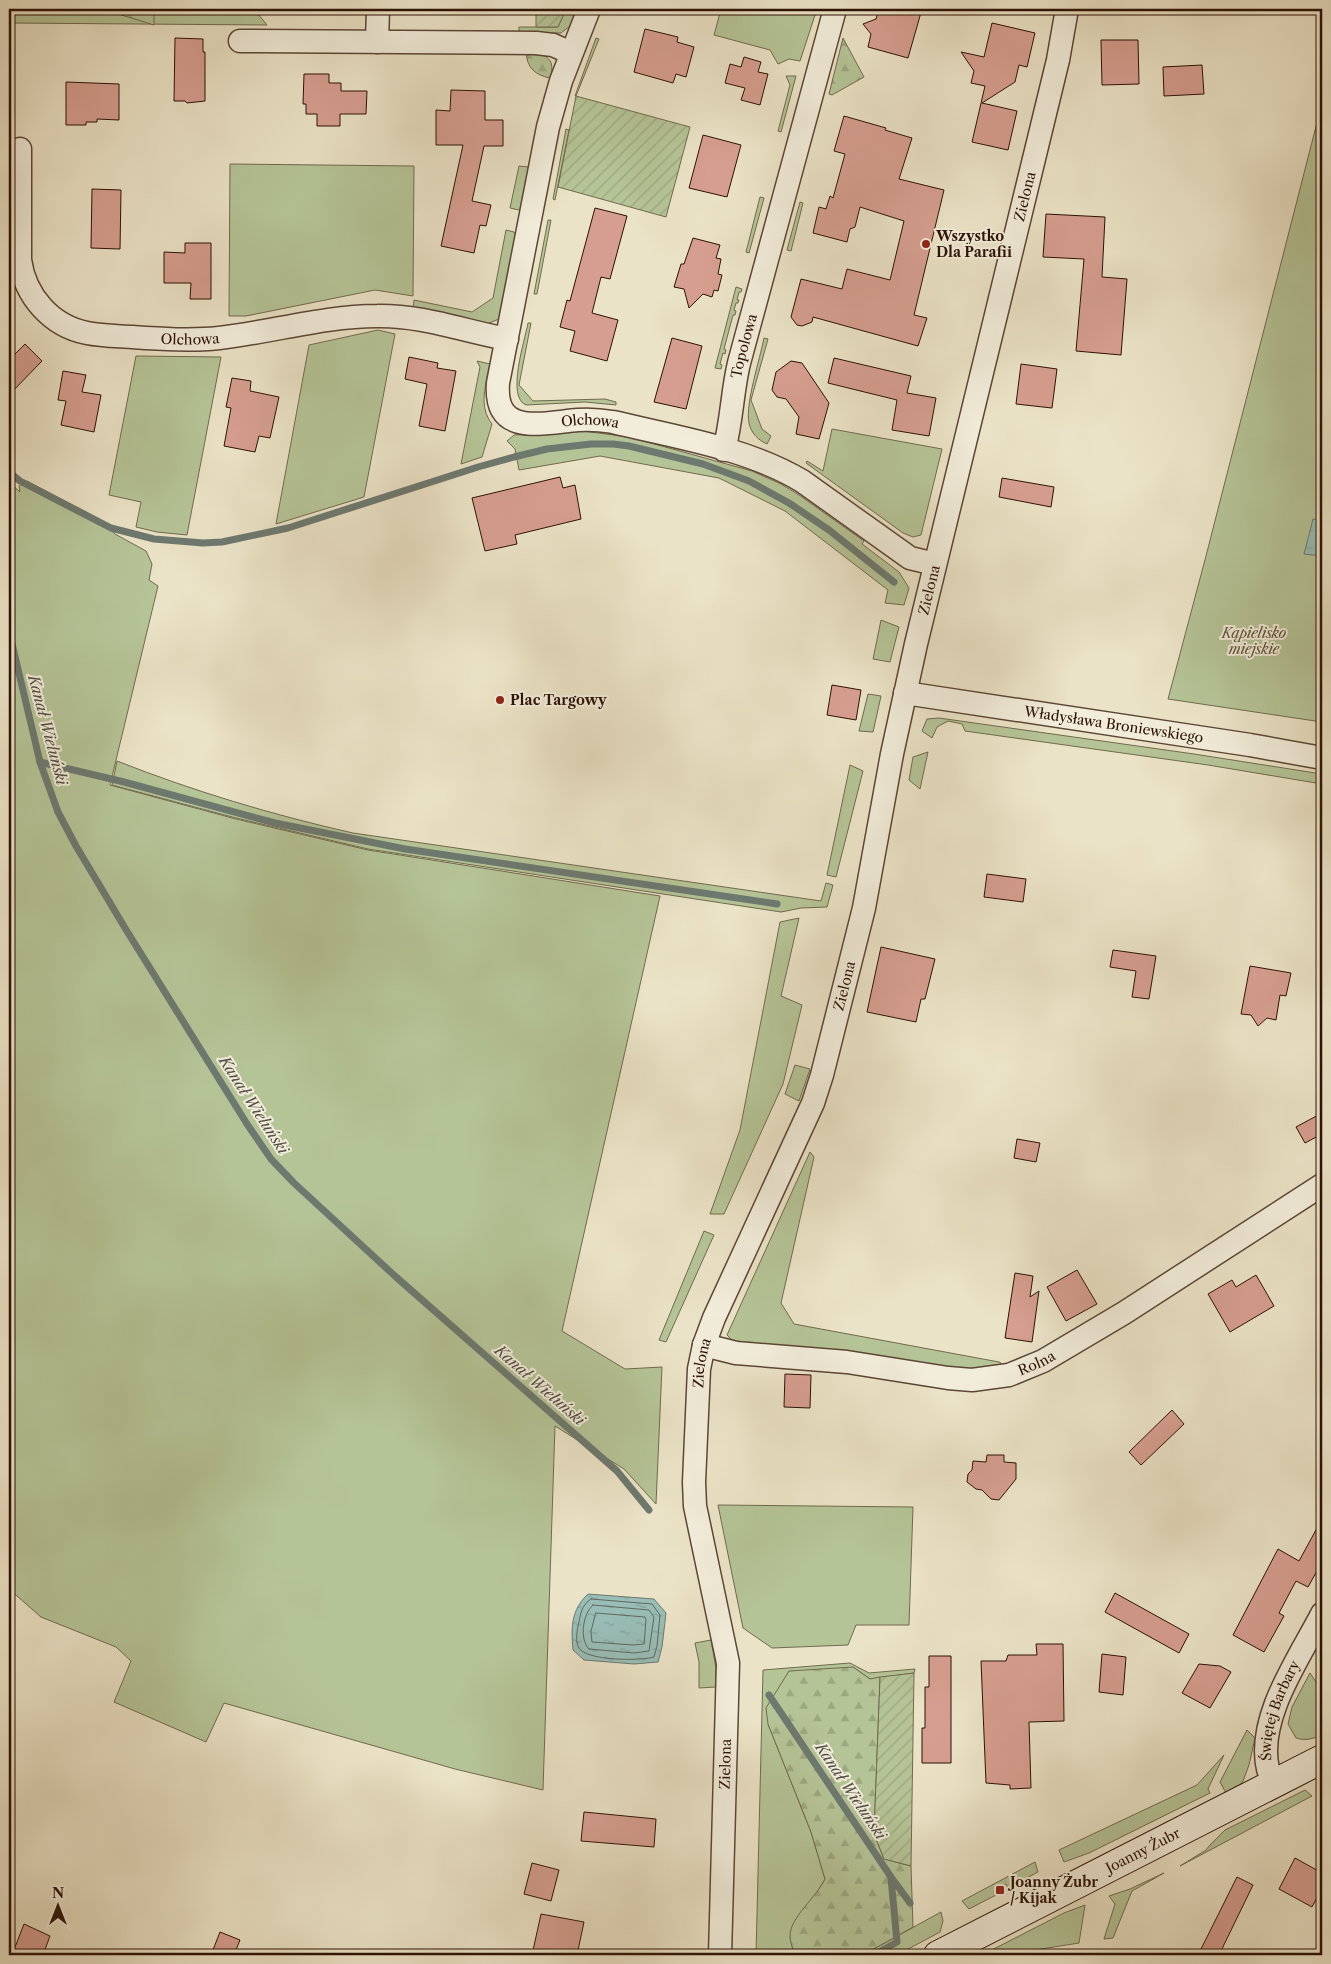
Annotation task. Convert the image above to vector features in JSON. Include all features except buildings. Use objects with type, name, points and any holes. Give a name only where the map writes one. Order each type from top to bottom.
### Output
[{"type":"street","points":[[377,42],[378,9]]},
{"type":"street","name":"Olchowa","points":[[590,9],[559,88],[548,126],[497,395],[500,406],[506,416],[516,422],[531,424],[604,420],[724,450]]},
{"type":"street","name":"Topolowa","points":[[724,450],[729,431],[734,384],[739,363],[835,9]]},
{"type":"street","name":"Zielona","points":[[720,1955],[729,1679],[726,1649],[695,1506],[694,1482],[698,1380],[704,1345],[714,1318],[813,1103],[820,1082],[864,908],[905,693],[1056,70],[1067,9]]},
{"type":"street","points":[[240,41],[545,44],[572,53]]},
{"type":"street","name":"Olchowa","points":[[20,149],[20,260],[22,274],[27,288],[38,303],[64,325],[86,333],[111,336],[189,339],[218,338],[352,317],[378,316],[421,320],[508,338]]},
{"type":"street","points":[[724,450],[765,462],[783,470],[910,558],[935,564]]},
{"type":"street","name":"Władysława Broniewskiego","points":[[905,693],[1322,758]]},
{"type":"street","name":"Rolna","points":[[704,1345],[736,1353],[838,1361],[948,1378],[972,1380],[1009,1375],[1043,1361],[1124,1313],[1322,1186]]},
{"type":"street","name":"Świętej Barbary","points":[[1274,1782],[1268,1769],[1267,1747],[1270,1720],[1280,1694],[1322,1614]]},
{"type":"street","name":"Joanny Żubr","points":[[938,1955],[1322,1758]]},
{"type":"green space","points":[[9,9],[103,9],[153,24],[154,9],[254,9],[267,25],[9,23]]},
{"type":"green space","points":[[102,9],[154,9],[154,25]]},
{"type":"green space","points":[[536,9],[566,9],[558,27],[536,27]]},
{"type":"green space","points":[[566,9],[578,9],[570,26],[561,33],[519,33],[519,27],[558,27]]},
{"type":"green space","points":[[721,9],[817,9],[800,61],[789,59],[778,64],[770,50],[714,35]]},
{"type":"green space","points":[[596,38],[599,39],[575,96]]},
{"type":"green space","points":[[843,38],[864,77],[832,95],[829,94]]},
{"type":"green space","points":[[526,52],[543,55],[550,61],[552,71],[550,78],[540,75],[533,70],[528,62]]},
{"type":"green space","points":[[786,76],[796,76],[781,132],[778,131],[790,85]]},
{"type":"green space","points":[[576,96],[690,127],[666,217],[558,187]]},
{"type":"green space","name":"Kąpielisko miejskie","points":[[1322,103],[1322,722],[1168,699]]},
{"type":"green space","points":[[566,129],[569,130],[555,200],[553,199]]},
{"type":"green space","points":[[230,164],[414,166],[413,296],[375,290],[246,316],[229,316]]},
{"type":"green space","points":[[519,166],[529,167],[522,207],[519,210],[510,208]]},
{"type":"green space","points":[[760,197],[764,198],[749,253],[746,252]]},
{"type":"green space","points":[[800,202],[803,203],[791,251],[787,250]]},
{"type":"green space","points":[[548,220],[551,220],[537,294],[534,294]]},
{"type":"green space","points":[[506,230],[514,232],[516,236],[499,319],[487,324],[413,312],[414,300],[472,312],[493,298]]},
{"type":"green space","points":[[736,287],[742,289],[739,292],[737,300],[739,300],[734,310],[736,311],[735,315],[733,315],[724,349],[726,350],[725,354],[723,353],[720,364],[722,365],[721,369],[715,368]]},
{"type":"green space","points":[[528,323],[531,323],[519,385],[533,401],[605,399],[616,402],[616,405],[585,402],[526,405],[520,400],[517,391],[518,367]]},
{"type":"green space","points":[[378,330],[395,334],[364,497],[276,524],[309,345]]},
{"type":"green space","points":[[764,338],[768,339],[751,400],[762,429],[771,436],[767,444],[753,433],[748,415],[751,393]]},
{"type":"green space","points":[[136,356],[221,357],[187,535],[157,532],[136,527],[141,502],[109,495]]},
{"type":"green space","points":[[477,361],[490,364],[484,403],[485,410],[492,424],[482,457],[461,464],[480,367]]},
{"type":"green space","points":[[832,429],[942,449],[921,535],[913,537],[903,533],[806,463],[807,461],[823,471]]},
{"type":"green space","points":[[583,431],[629,437],[752,471],[781,484],[864,541],[862,544],[899,572],[909,588],[904,605],[885,603],[888,590],[785,511],[719,478],[600,456],[519,470],[515,449],[507,441],[514,435]]},
{"type":"green space","points":[[27,481],[101,520],[115,534],[146,551],[152,564],[149,580],[158,586],[110,785],[236,819],[368,850],[660,896],[562,1331],[625,1369],[662,1367],[656,1504],[624,1469],[555,1426],[543,1790],[455,1769],[224,1703],[206,1742],[114,1702],[131,1661],[116,1647],[41,1617],[9,1589],[9,482],[20,492],[19,486]]},
{"type":"green space","points":[[881,620],[899,627],[890,662],[873,659]]},
{"type":"green space","points":[[868,694],[881,696],[873,732],[859,731]]},
{"type":"green space","points":[[939,718],[1322,774],[1322,784],[1208,765],[965,731],[962,724],[948,721],[937,727],[932,738],[922,731],[927,719]]},
{"type":"green space","points":[[928,752],[920,789],[909,780],[913,757]]},
{"type":"green space","points":[[117,761],[234,801],[353,833],[821,901],[826,883],[833,885],[827,907],[801,908],[781,912],[368,849],[236,818],[112,785]]},
{"type":"green space","points":[[850,765],[863,771],[836,877],[827,875]]},
{"type":"green space","points":[[799,918],[781,996],[802,1005],[783,1084],[724,1214],[710,1214],[740,1130],[780,922]]},
{"type":"green space","points":[[795,1065],[810,1069],[799,1101],[785,1094]]},
{"type":"green space","points":[[810,1152],[814,1157],[781,1303],[794,1324],[999,1362],[1001,1367],[969,1369],[747,1345],[733,1341],[727,1335]]},
{"type":"green space","points":[[704,1231],[714,1235],[666,1342],[659,1340]]},
{"type":"green space","points":[[718,1505],[913,1507],[909,1625],[856,1625],[848,1645],[772,1648],[743,1628]]},
{"type":"green space","points":[[711,1640],[716,1668],[716,1687],[699,1688],[699,1662],[695,1643]]},
{"type":"green space","points":[[850,1663],[869,1673],[915,1669],[914,1673],[870,1679],[853,1667],[768,1724],[811,1832],[825,1879],[790,1937],[795,1955],[756,1955],[763,1670]]},
{"type":"green space","points":[[853,1667],[870,1679],[880,1677],[874,1834],[884,1859],[911,1866],[913,1927],[863,1955],[795,1955],[790,1938],[791,1929],[799,1914],[825,1879],[811,1832],[768,1724],[766,1708],[789,1671]]},
{"type":"green space","points":[[914,1673],[911,1866],[884,1859],[874,1834],[880,1677]]},
{"type":"green space","points":[[1310,1673],[1322,1691],[1322,1735],[1312,1738],[1296,1738],[1288,1724],[1292,1707]]},
{"type":"green space","points":[[1247,1730],[1255,1738],[1249,1765],[1241,1784],[1226,1793],[1220,1782]]},
{"type":"green space","points":[[1224,1755],[1208,1789],[1210,1793],[1089,1853],[1064,1862],[1059,1850],[1197,1785]]},
{"type":"green space","points":[[1305,1790],[1312,1796],[1180,1866],[1206,1850],[1225,1830]]},
{"type":"green space","points":[[1035,1862],[1038,1872],[1008,1888],[1006,1884],[994,1891],[996,1895],[969,1909],[962,1901]]},
{"type":"green space","points":[[1164,1873],[1132,1891],[1113,1938],[1104,1939],[1115,1904],[1109,1896],[1130,1889]]},
{"type":"green space","points":[[1085,1905],[1079,1943],[1035,1950],[1026,1955],[982,1955],[1064,1913]]},
{"type":"green space","points":[[941,1912],[943,1921],[940,1932],[897,1955],[863,1955]]},
{"type":"water","points":[[1313,519],[1322,521],[1322,556],[1304,554]]},
{"type":"water","points":[[588,1594],[654,1599],[666,1613],[662,1647],[658,1662],[634,1664],[584,1660],[573,1650],[573,1619],[578,1606]]},
{"type":"waterway","points":[[9,472],[20,481],[111,528],[154,539],[203,543],[222,542],[288,528],[478,467],[547,449],[591,444],[613,444],[629,446],[703,464],[749,481],[789,503],[829,530],[894,582]]},
{"type":"waterway","name":"Kanał Wieluński","points":[[9,631],[40,762],[58,812],[125,928],[247,1124],[271,1159],[294,1183],[396,1277],[617,1471],[649,1510]]},
{"type":"waterway","points":[[40,762],[124,782],[275,823],[405,849],[777,904]]},
{"type":"waterway","name":"Kanał Wieluński","points":[[769,1695],[910,1903]]},
{"type":"waterway","points":[[874,1955],[897,1942],[891,1878]]},
{"type":"place","name":"Wszystko Dla Parafii","points":[[926,244]]},
{"type":"place","name":"Plac Targowy","points":[[500,700]]},
{"type":"place","name":"Joanny Żubr / Kijak","points":[[1000,1890]]}]
